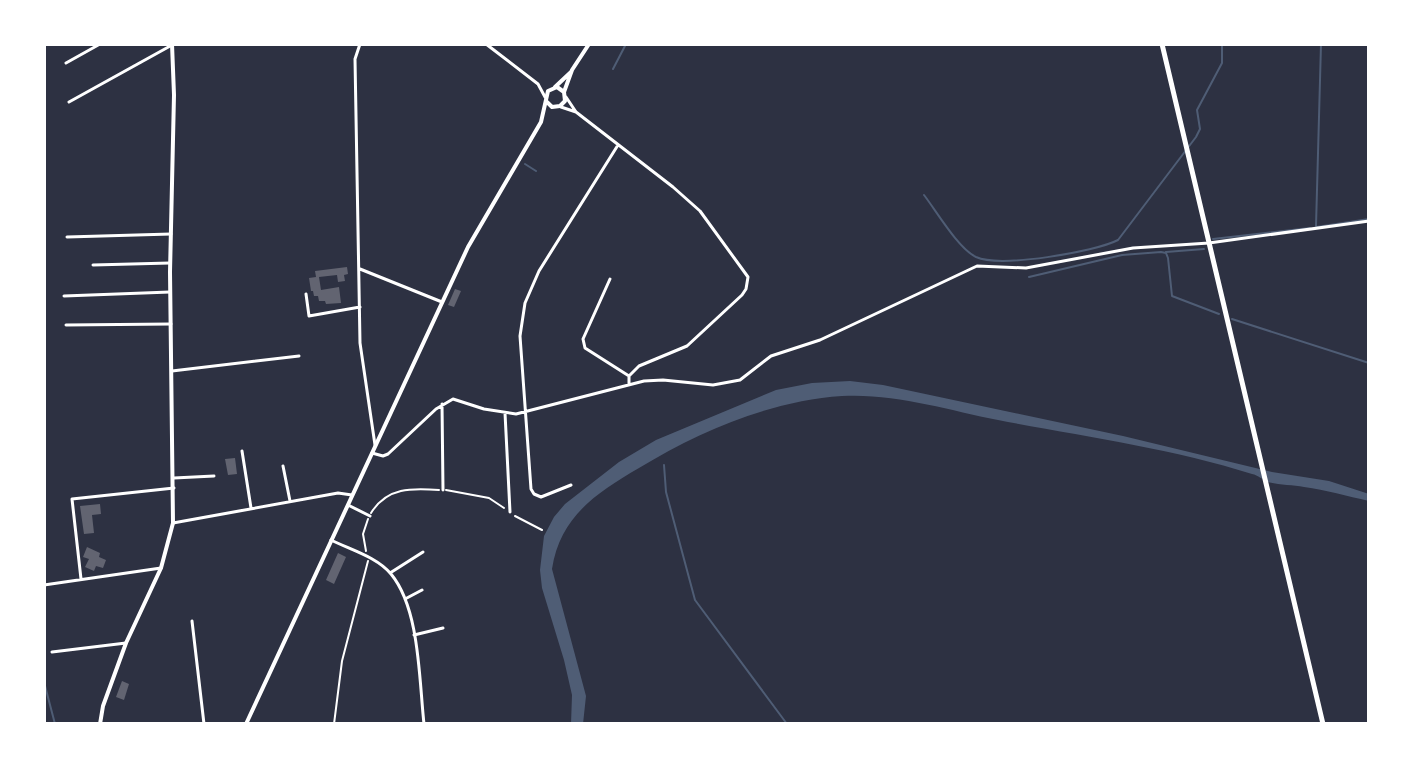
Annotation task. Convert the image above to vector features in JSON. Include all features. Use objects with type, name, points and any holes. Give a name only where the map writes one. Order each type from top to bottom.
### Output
[{"type":"main road","points":[[246,724],[468,247],[541,122],[548,91],[572,70],[589,44]]},
{"type":"main road","points":[[1162,44],[1323,724]]},
{"type":"main road","points":[[100,724],[103,706],[126,643],[161,568],[173,523],[170,292],[172,45]]},
{"type":"main road","points":[[541,122],[558,107],[572,70]]},
{"type":"main road","points":[[554,87],[565,95]]},
{"type":"main road","points":[[546,100],[558,107]]},
{"type":"street","points":[[66,63],[100,44]]},
{"type":"street","points":[[360,44],[355,68],[360,343],[375,445]]},
{"type":"street","points":[[486,44],[538,84],[546,100]]},
{"type":"street","points":[[69,102],[172,45]]},
{"type":"street","points":[[538,84],[554,87]]},
{"type":"street","points":[[565,95],[576,112],[700,211],[742,265],[748,281],[742,295],[687,346],[639,366],[629,376],[629,384]]},
{"type":"street","points":[[558,107],[576,112]]},
{"type":"street","points":[[571,485],[541,497],[531,489],[520,336],[525,303],[539,271],[618,145]]},
{"type":"street","points":[[372,453],[388,454],[447,400],[458,399],[505,413],[525,413],[629,384],[663,380],[713,385],[732,383],[748,375],[771,356],[820,340],[919,295],[969,268],[986,265],[1026,268],[1133,248],[1209,243],[1369,221]]},
{"type":"street","points":[[67,237],[171,234]]},
{"type":"street","points":[[93,265],[170,263]]},
{"type":"street","points":[[360,269],[442,302]]},
{"type":"street","points":[[610,279],[583,339],[585,348],[629,376]]},
{"type":"street","points":[[64,296],[170,292]]},
{"type":"street","points":[[306,294],[309,316],[360,307]]},
{"type":"street","points":[[66,325],[171,324]]},
{"type":"street","points":[[172,371],[299,356]]},
{"type":"street","points":[[442,404],[443,490]]},
{"type":"street","points":[[505,413],[510,512]]},
{"type":"street","points":[[242,451],[251,508]]},
{"type":"street","points":[[283,466],[290,501]]},
{"type":"street","points":[[174,478],[214,476]]},
{"type":"street","points":[[81,579],[72,499],[174,488]]},
{"type":"street","points":[[173,523],[338,493],[352,495]]},
{"type":"street","points":[[348,505],[370,516]]},
{"type":"street","points":[[331,540],[371,559],[390,573],[405,599],[414,635],[424,724]]},
{"type":"street","points":[[390,573],[423,552]]},
{"type":"street","points":[[44,585],[161,568]]},
{"type":"street","points":[[405,599],[422,590]]},
{"type":"street","points":[[192,621],[204,724]]},
{"type":"street","points":[[414,635],[443,628]]},
{"type":"street","points":[[52,652],[126,643]]},
{"type":"water","points":[[850,381],[883,385],[1123,436],[1272,472],[1329,481],[1369,494],[1369,501],[1272,483],[1221,465],[1158,450],[881,397],[815,399],[762,411],[711,430],[623,477],[582,508],[563,535],[552,569],[586,696],[583,724],[571,724],[572,695],[542,588],[540,570],[544,536],[554,517],[565,504],[619,462],[656,440],[776,390],[812,383]]},
{"type":"building","points":[[347,267],[345,281],[338,282],[337,275],[319,277],[321,290],[339,287],[341,303],[319,301],[311,291],[309,278],[316,277],[315,271]]},
{"type":"building","points":[[455,289],[461,291],[454,307],[448,305]]},
{"type":"building","points":[[235,458],[237,474],[228,475],[225,459]]},
{"type":"building","points":[[100,504],[101,514],[92,515],[94,533],[84,534],[80,506]]},
{"type":"building","points":[[87,547],[106,560],[103,568],[96,566],[94,571],[85,567],[89,559],[83,557]]},
{"type":"building","points":[[338,553],[346,557],[334,584],[326,580]]},
{"type":"building","points":[[122,681],[129,684],[124,700],[116,697]]},
{"type":"waterway","points":[[613,69],[626,44]]},
{"type":"waterway","points":[[924,195],[962,246],[976,257],[988,260],[1047,257],[1118,240],[1196,137],[1200,129],[1197,110],[1222,63],[1222,44]]},
{"type":"waterway","points":[[1316,226],[1321,44]]},
{"type":"waterway","points":[[525,164],[536,171]]},
{"type":"waterway","points":[[1317,227],[1369,219]]},
{"type":"waterway","points":[[1213,239],[1310,228]]},
{"type":"waterway","points":[[1166,252],[1204,249]]},
{"type":"waterway","points":[[1029,277],[1122,255],[1161,252],[1166,253],[1168,258],[1172,296],[1219,314]]},
{"type":"waterway","points":[[1232,319],[1369,363]]},
{"type":"waterway","points":[[664,465],[666,492],[695,600],[787,724]]},
{"type":"waterway","points":[[44,682],[55,724]]}]
